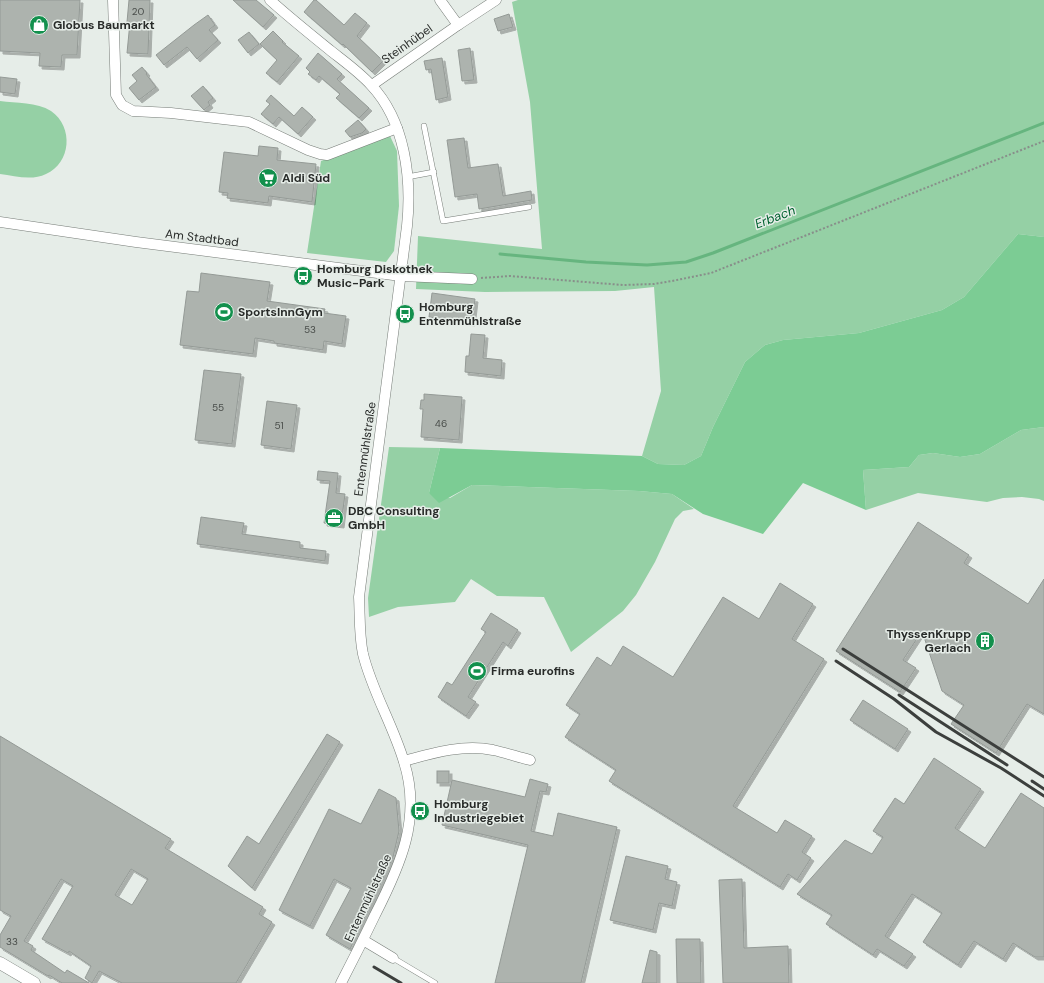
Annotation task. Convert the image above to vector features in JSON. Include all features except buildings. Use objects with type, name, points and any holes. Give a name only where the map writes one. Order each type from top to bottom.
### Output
[{"type":"street","points":[[113,0],[116,95],[122,105],[133,111],[171,113],[249,122],[320,154],[327,155],[397,128]]},
{"type":"street","name":"Entenmühlstraße","points":[[270,0],[372,85],[390,113],[397,128],[403,145],[407,177],[409,209],[359,596],[363,653],[370,675],[404,760],[408,774],[411,805],[408,830],[402,855],[392,881],[342,983]]},
{"type":"street","points":[[440,0],[458,25]]},
{"type":"street","name":"Steinhübel","points":[[372,85],[496,0]]},
{"type":"street","name":"Am Stadtbad","points":[[0,222],[136,242],[401,276],[472,279]]},
{"type":"street","points":[[404,760],[440,751],[463,748],[493,750],[530,760]]},
{"type":"street","points":[[362,940],[393,958]]},
{"type":"street","points":[[0,963],[34,983]]},
{"type":"lane","points":[[424,126],[443,221],[529,207]]},
{"type":"lane","points":[[407,177],[434,172]]},
{"type":"lane","points":[[393,958],[435,983]]},
{"type":"path","points":[[472,279],[510,276],[623,285],[666,282],[711,273],[1044,141]]},
{"type":"green space","points":[[518,0],[1044,0],[1044,237],[1018,234],[964,297],[942,310],[859,333],[783,340],[765,345],[745,362],[713,427],[701,456],[684,465],[658,464],[642,456],[661,391],[654,287],[615,291],[485,292],[416,289],[418,236],[542,249],[530,102],[512,2]]},
{"type":"green space","points":[[0,101],[26,103],[39,106],[51,111],[58,118],[66,135],[66,144],[65,153],[61,162],[54,169],[46,174],[35,177],[0,174]]},
{"type":"green space","points":[[390,136],[397,151],[399,206],[394,251],[386,262],[307,253],[321,161]]},
{"type":"green space","points":[[1018,234],[1044,237],[1044,427],[1021,430],[980,454],[960,457],[933,453],[919,455],[909,467],[863,470],[866,510],[803,483],[763,534],[703,514],[672,494],[639,491],[472,485],[439,503],[429,493],[440,448],[642,456],[658,464],[684,465],[701,456],[713,427],[745,362],[765,345],[783,340],[859,333],[942,310],[964,297]]},
{"type":"green space","points":[[1044,427],[1044,501],[1022,497],[1003,498],[987,502],[918,493],[866,510],[863,470],[909,467],[919,455],[933,453],[960,457],[980,454],[1021,430]]},
{"type":"green space","points":[[389,447],[440,448],[429,493],[450,498],[472,485],[639,491],[672,494],[694,509],[683,511],[675,519],[655,562],[636,595],[623,611],[571,652],[544,597],[497,596],[471,579],[455,602],[398,607],[369,617],[368,598]]},
{"type":"waterway","name":"Erbach","points":[[500,254],[586,262],[647,265],[686,262],[713,253],[1044,123]]},
{"type":"railway","points":[[843,649],[1044,777]]},
{"type":"railway","points":[[836,661],[894,699],[936,732],[1001,768],[1044,796]]},
{"type":"railway","points":[[899,695],[1007,765]]},
{"type":"railway","points":[[1032,781],[1044,789]]},
{"type":"railway","points":[[374,967],[401,983]]},
{"type":"place","name":"Globus Baumarkt","points":[[39,25]]},
{"type":"place","name":"Aldi Süd","points":[[268,178]]},
{"type":"place","name":"Homburg Diskothek Music-Park","points":[[303,276]]},
{"type":"place","name":"SportsInnGym","points":[[224,312]]},
{"type":"place","name":"Homburg Entenmühlstraße","points":[[405,314]]},
{"type":"place","name":"DBC Consulting GmbH","points":[[334,518]]},
{"type":"place","name":"ThyssenKrupp Gerlach","points":[[985,641]]},
{"type":"place","name":"Firma eurofins","points":[[477,671]]},
{"type":"place","name":"Homburg Industriegebiet","points":[[420,811]]}]
